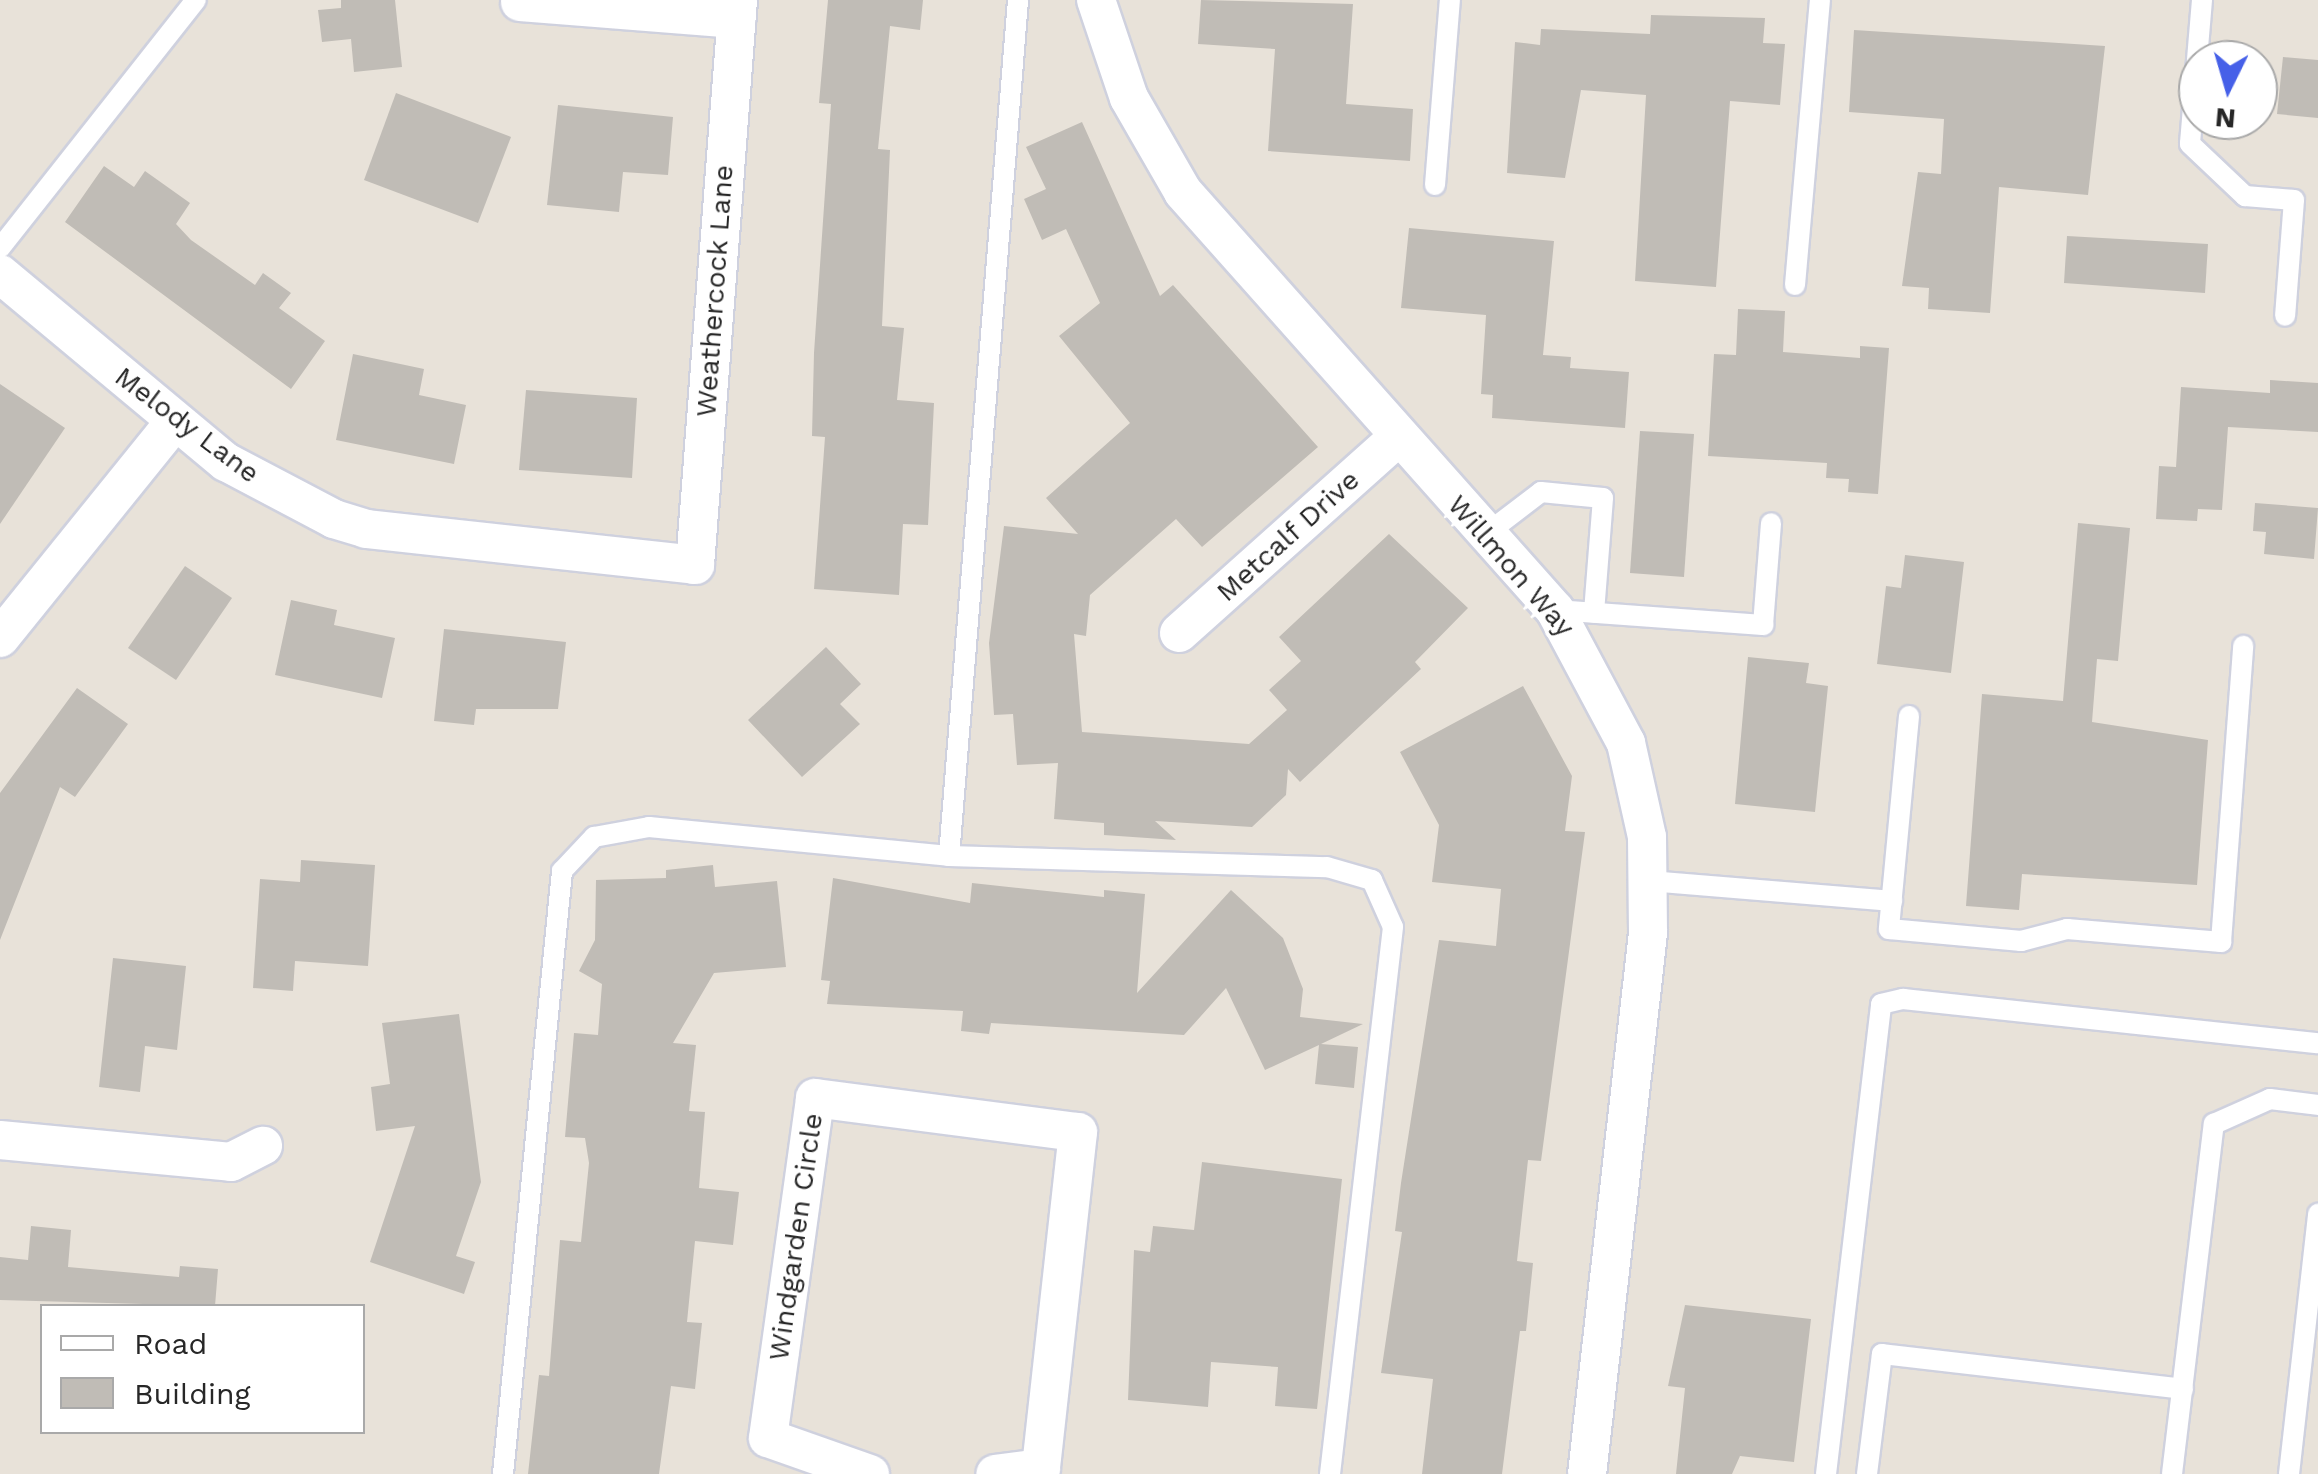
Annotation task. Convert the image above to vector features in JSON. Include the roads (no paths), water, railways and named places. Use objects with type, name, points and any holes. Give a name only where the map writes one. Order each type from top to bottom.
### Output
[{"type":"street","name":"Willmon Way","points":[[1096,0],[1129,98],[1183,192],[1397,438],[1555,610],[1626,743],[1650,881],[1586,1474]]},
{"type":"street","name":"Weathercock Lane","points":[[520,2],[737,9],[695,564]]},
{"type":"street","name":"Melody Lane","points":[[0,274],[175,421],[274,490],[366,529],[695,564]]},
{"type":"street","points":[[0,638],[175,421]]},
{"type":"street","name":"Metcalf Drive","points":[[1179,633],[1397,438]]},
{"type":"street","name":"Windgarden Circle","points":[[870,1474],[768,1438],[815,1098],[1078,1132],[1041,1468],[994,1474]]},
{"type":"street","points":[[0,1140],[231,1162],[263,1146]]},
{"type":"lane","points":[[0,248],[196,0]]},
{"type":"lane","points":[[949,856],[1018,0]]},
{"type":"lane","points":[[1435,185],[1450,0]]},
{"type":"lane","points":[[1795,285],[1820,0]]},
{"type":"lane","points":[[2202,0],[2190,144],[2245,196],[2294,200],[2285,316]]},
{"type":"lane","points":[[1486,534],[1541,492],[1602,498],[1594,613]]},
{"type":"lane","points":[[1555,610],[1764,625],[1771,523]]},
{"type":"lane","points":[[1909,716],[1889,929],[2021,940],[2067,929],[2221,942],[2243,646]]},
{"type":"lane","points":[[504,1474],[562,871],[594,837],[650,827],[949,856],[1327,867],[1372,880],[1394,927],[1330,1474]]},
{"type":"lane","points":[[1650,881],[1892,901]]},
{"type":"lane","points":[[1826,1474],[1882,1004],[1903,999],[2318,1043]]},
{"type":"lane","points":[[2172,1474],[2214,1124],[2270,1100],[2318,1105]]},
{"type":"lane","points":[[2289,1474],[2318,1214]]},
{"type":"lane","points":[[1867,1474],[1882,1354],[2183,1389]]}]
